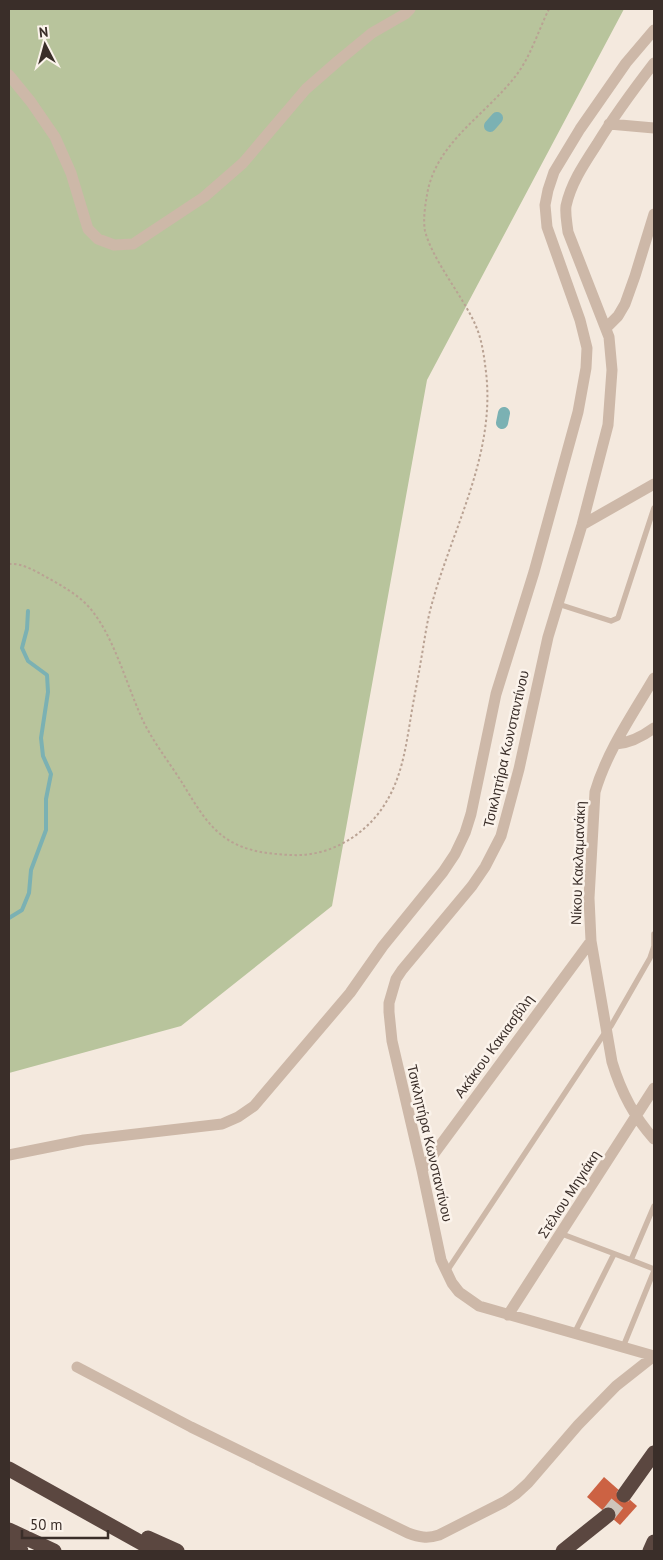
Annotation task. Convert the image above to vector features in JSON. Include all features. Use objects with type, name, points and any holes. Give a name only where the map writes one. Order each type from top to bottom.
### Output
[{"type":"highway","points":[[624,1495],[654,1453]]},
{"type":"highway","points":[[9,1469],[156,1551]]},
{"type":"highway","points":[[83,1509],[177,1551]]},
{"type":"highway","points":[[563,1551],[608,1514]]},
{"type":"highway","points":[[9,1530],[54,1551]]},
{"type":"highway","points":[[9,1540],[21,1551]]},
{"type":"highway","points":[[650,1551],[654,1542]]},
{"type":"street","points":[[9,75],[55,136],[71,173],[88,229],[98,239],[114,245],[133,244],[204,197],[243,163],[306,89],[372,33],[405,14],[410,9]]},
{"type":"street","points":[[9,1156],[84,1140],[222,1124],[238,1117],[254,1106],[350,993],[383,946],[443,872],[455,854],[471,814],[496,694],[534,572],[578,412],[586,368],[587,348],[580,320],[547,227],[545,205],[548,190],[554,172],[580,129],[626,63],[654,30]]},
{"type":"street","name":"Τσικλητήρα Κωνσταντίνου","points":[[654,63],[610,124],[575,178],[566,205],[565,214],[570,240],[606,328],[611,346],[612,370],[608,425],[582,525],[548,637],[519,769],[501,836],[485,867],[472,886],[402,970],[391,993],[389,1012],[392,1041],[440,1255],[446,1273],[459,1292],[479,1306],[654,1356]]},
{"type":"street","points":[[610,124],[654,128]]},
{"type":"street","points":[[606,328],[618,316],[625,304],[636,276],[654,214]]},
{"type":"street","points":[[582,525],[654,484]]},
{"type":"street","name":"Νίκου Κακλαμανάκη","points":[[654,678],[616,744],[595,792],[589,898],[591,941],[606,1031],[618,1082],[636,1117],[654,1139]]},
{"type":"street","points":[[616,744],[632,741],[654,728]]},
{"type":"street","name":"Ακάκιου Κακιασβίλη","points":[[422,1170],[591,941]]},
{"type":"street","name":"Στέλιου Μηγιάκη","points":[[508,1315],[562,1234],[654,1088]]},
{"type":"street","points":[[77,1367],[192,1427],[408,1533],[422,1538],[431,1538],[504,1502],[516,1494],[616,1386],[654,1356]]},
{"type":"lane","points":[[558,604],[611,620],[618,618],[654,508]]},
{"type":"lane","points":[[446,1273],[616,1017],[650,958],[654,946],[654,934]]},
{"type":"lane","points":[[631,1260],[654,1206]]},
{"type":"lane","points":[[562,1234],[631,1260],[654,1274],[623,1348]]},
{"type":"lane","points":[[574,1334],[614,1254]]},
{"type":"path","points":[[9,564],[18,564],[34,570],[65,588],[94,612],[106,634],[142,718],[156,744],[211,825],[224,837],[247,849],[270,854],[298,856],[336,848],[356,835],[372,821],[389,797],[399,772],[406,745],[429,614],[476,473],[485,425],[487,375],[482,347],[476,326],[433,250],[425,230],[424,215],[427,191],[433,172],[450,145],[517,75],[548,9]]},
{"type":"green space","points":[[9,9],[624,9],[427,380],[332,906],[181,1026],[9,1073]]},
{"type":"building","points":[[604,1477],[637,1506],[620,1525],[587,1497]]},
{"type":"waterway","points":[[490,126],[497,118]]},
{"type":"waterway","points":[[502,423],[504,413]]},
{"type":"waterway","points":[[9,918],[22,910],[29,893],[31,870],[46,830],[46,799],[51,774],[43,756],[41,738],[48,692],[47,675],[28,661],[22,648],[27,629],[28,611]]},
{"type":"tunnel","points":[[608,1515],[624,1495]]}]
